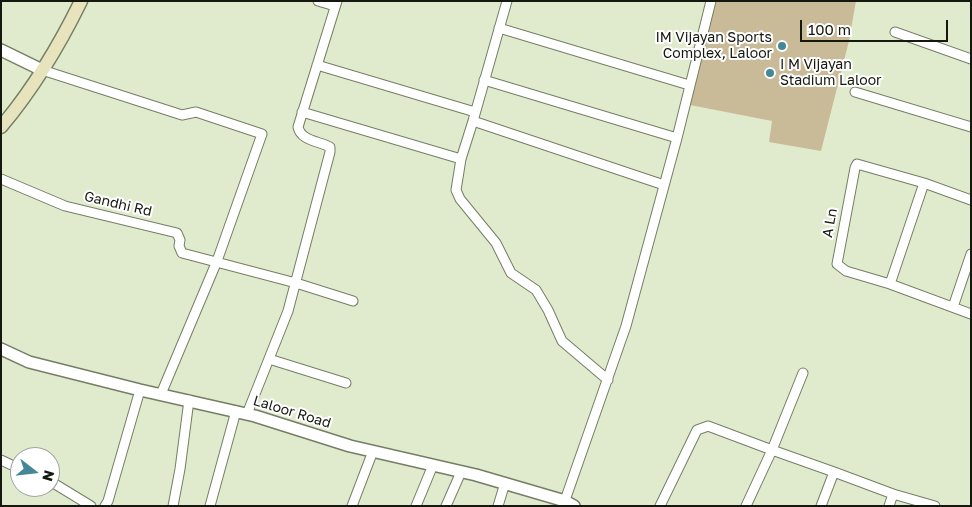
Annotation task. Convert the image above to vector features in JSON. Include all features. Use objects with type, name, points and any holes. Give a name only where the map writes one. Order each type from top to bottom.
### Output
[{"type":"main road","points":[[1,128],[29,91],[61,42],[81,1]]},
{"type":"street","points":[[210,506],[242,412],[269,359],[288,311],[330,152],[330,147],[323,143],[304,138],[299,133],[298,127],[336,4],[318,1]]},
{"type":"street","points":[[507,1],[461,159],[456,190],[460,199],[496,243],[511,273],[536,290],[548,310],[562,341],[608,380]]},
{"type":"street","points":[[567,504],[626,326],[711,1]]},
{"type":"street","points":[[499,28],[689,85]]},
{"type":"street","points":[[895,32],[971,59]]},
{"type":"street","points":[[1,50],[42,70],[182,115],[196,112],[262,134],[217,261],[161,394]]},
{"type":"street","points":[[317,65],[474,117],[664,185]]},
{"type":"street","points":[[484,80],[676,138]]},
{"type":"street","points":[[855,92],[971,127]]},
{"type":"street","points":[[302,112],[461,159]]},
{"type":"street","name":"A Ln","points":[[971,200],[924,183],[857,164],[854,168],[837,264],[846,271],[890,284],[971,314]]},
{"type":"street","name":"Gandhi Rd","points":[[1,179],[65,206],[177,233],[182,253],[217,261]]},
{"type":"street","points":[[890,284],[924,183]]},
{"type":"street","points":[[953,308],[971,254]]},
{"type":"street","points":[[217,261],[353,301]]},
{"type":"street","name":"Laloor Road","points":[[1,349],[29,362],[140,390],[242,412],[350,446],[461,472],[567,504]]},
{"type":"street","points":[[269,359],[346,383]]},
{"type":"street","points":[[746,506],[804,373]]},
{"type":"street","points":[[104,506],[108,501],[140,390]]},
{"type":"street","points":[[173,506],[189,400]]},
{"type":"street","points":[[660,506],[697,430],[708,426],[894,494],[935,506]]},
{"type":"street","points":[[352,506],[373,451]]},
{"type":"street","points":[[416,506],[433,466]]},
{"type":"street","points":[[446,506],[461,472]]},
{"type":"street","points":[[821,506],[834,472]]},
{"type":"street","points":[[498,506],[505,484]]},
{"type":"street","points":[[60,487],[92,506]]},
{"type":"street","points":[[890,506],[894,494]]},
{"type":"shaded area","name":"IM Vijayan Sports Complex, Laloor","points":[[716,1],[856,1],[849,41],[821,151],[769,142],[772,121],[690,105]]},
{"type":"place","name":"IM Vijayan Sports Complex, Laloor","points":[[782,46]]},
{"type":"place","name":"I M Vijayan Stadium Laloor","points":[[770,73]]}]
